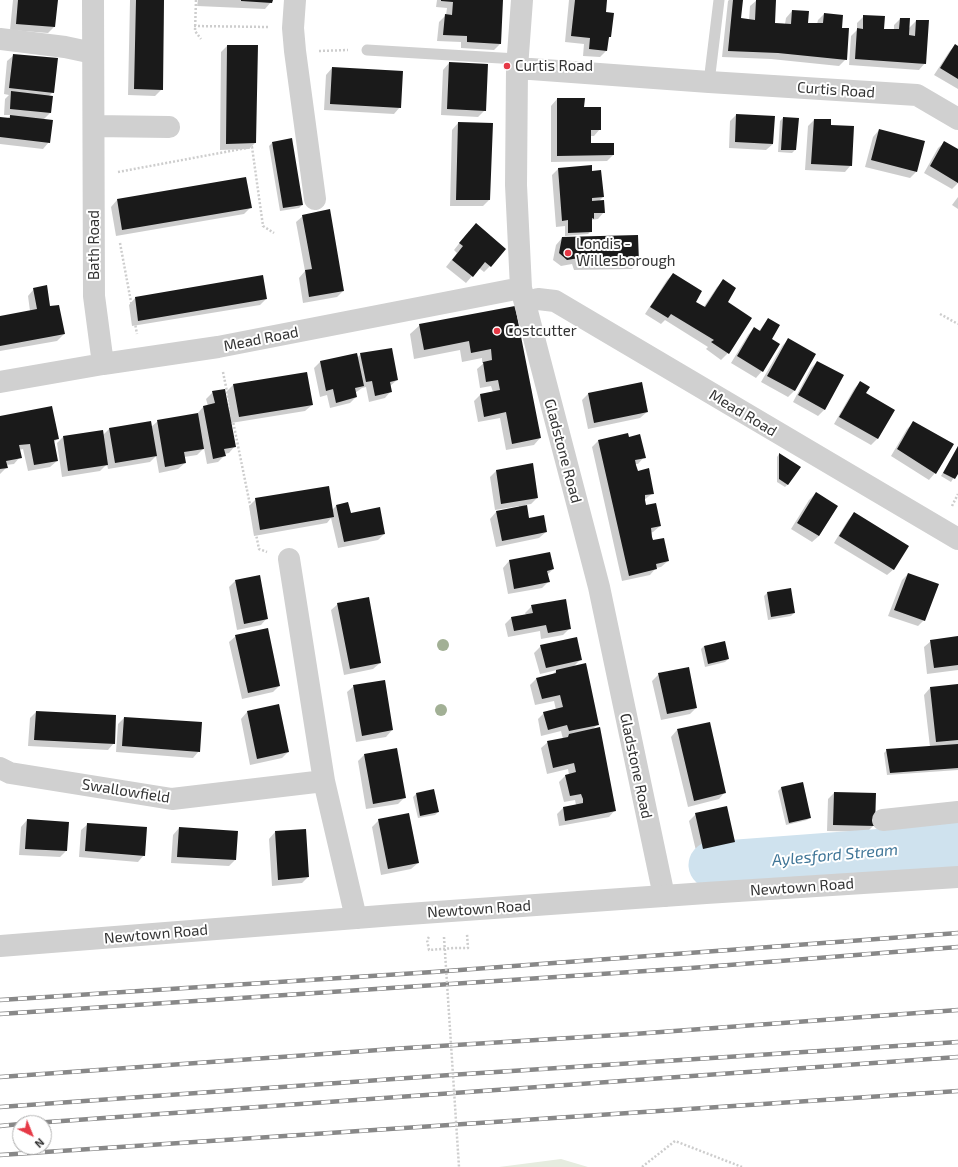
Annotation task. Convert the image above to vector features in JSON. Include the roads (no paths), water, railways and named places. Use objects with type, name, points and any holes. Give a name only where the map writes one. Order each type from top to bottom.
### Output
[{"type":"street","name":"Bath Road","points":[[93,0],[94,296],[103,364]]},
{"type":"street","points":[[295,0],[293,28],[295,52],[315,200]]},
{"type":"street","name":"Gladstone Road","points":[[522,0],[517,64],[516,185],[523,296],[599,587],[671,896]]},
{"type":"street","points":[[0,39],[65,47],[93,53]]},
{"type":"street","name":"Curtis Road","points":[[517,64],[709,82],[917,95],[958,119]]},
{"type":"street","points":[[94,126],[169,127]]},
{"type":"street","name":"Mead Road","points":[[0,382],[103,364],[218,348],[523,296],[555,301],[958,540]]},
{"type":"street","points":[[289,559],[324,782],[356,918]]},
{"type":"street","name":"Swallowfield","points":[[0,768],[10,773],[172,799],[324,782]]},
{"type":"street","points":[[883,820],[958,812]]},
{"type":"street","name":"Newtown Road","points":[[0,946],[356,918],[958,877]]},
{"type":"lane","points":[[709,82],[719,0]]},
{"type":"lane","points":[[367,50],[517,64]]},
{"type":"waterway","name":"Aylesford Stream","points":[[712,865],[872,853],[958,844]]},
{"type":"railway","points":[[0,1000],[433,972],[958,933]]},
{"type":"railway","points":[[0,1014],[691,968],[958,947]]},
{"type":"railway","points":[[0,1077],[407,1048],[634,1034],[958,1010]]},
{"type":"railway","points":[[0,1107],[450,1075],[958,1042]]},
{"type":"railway","points":[[52,1122],[958,1057]]},
{"type":"railway","points":[[0,1155],[958,1091]]},
{"type":"railway","points":[[0,1126],[12,1125]]},
{"type":"place","name":"Curtis Road","points":[[507,66]]},
{"type":"place","name":"Londis - Willesborough","points":[[568,253]]},
{"type":"place","name":"Costcutter","points":[[497,331]]}]
